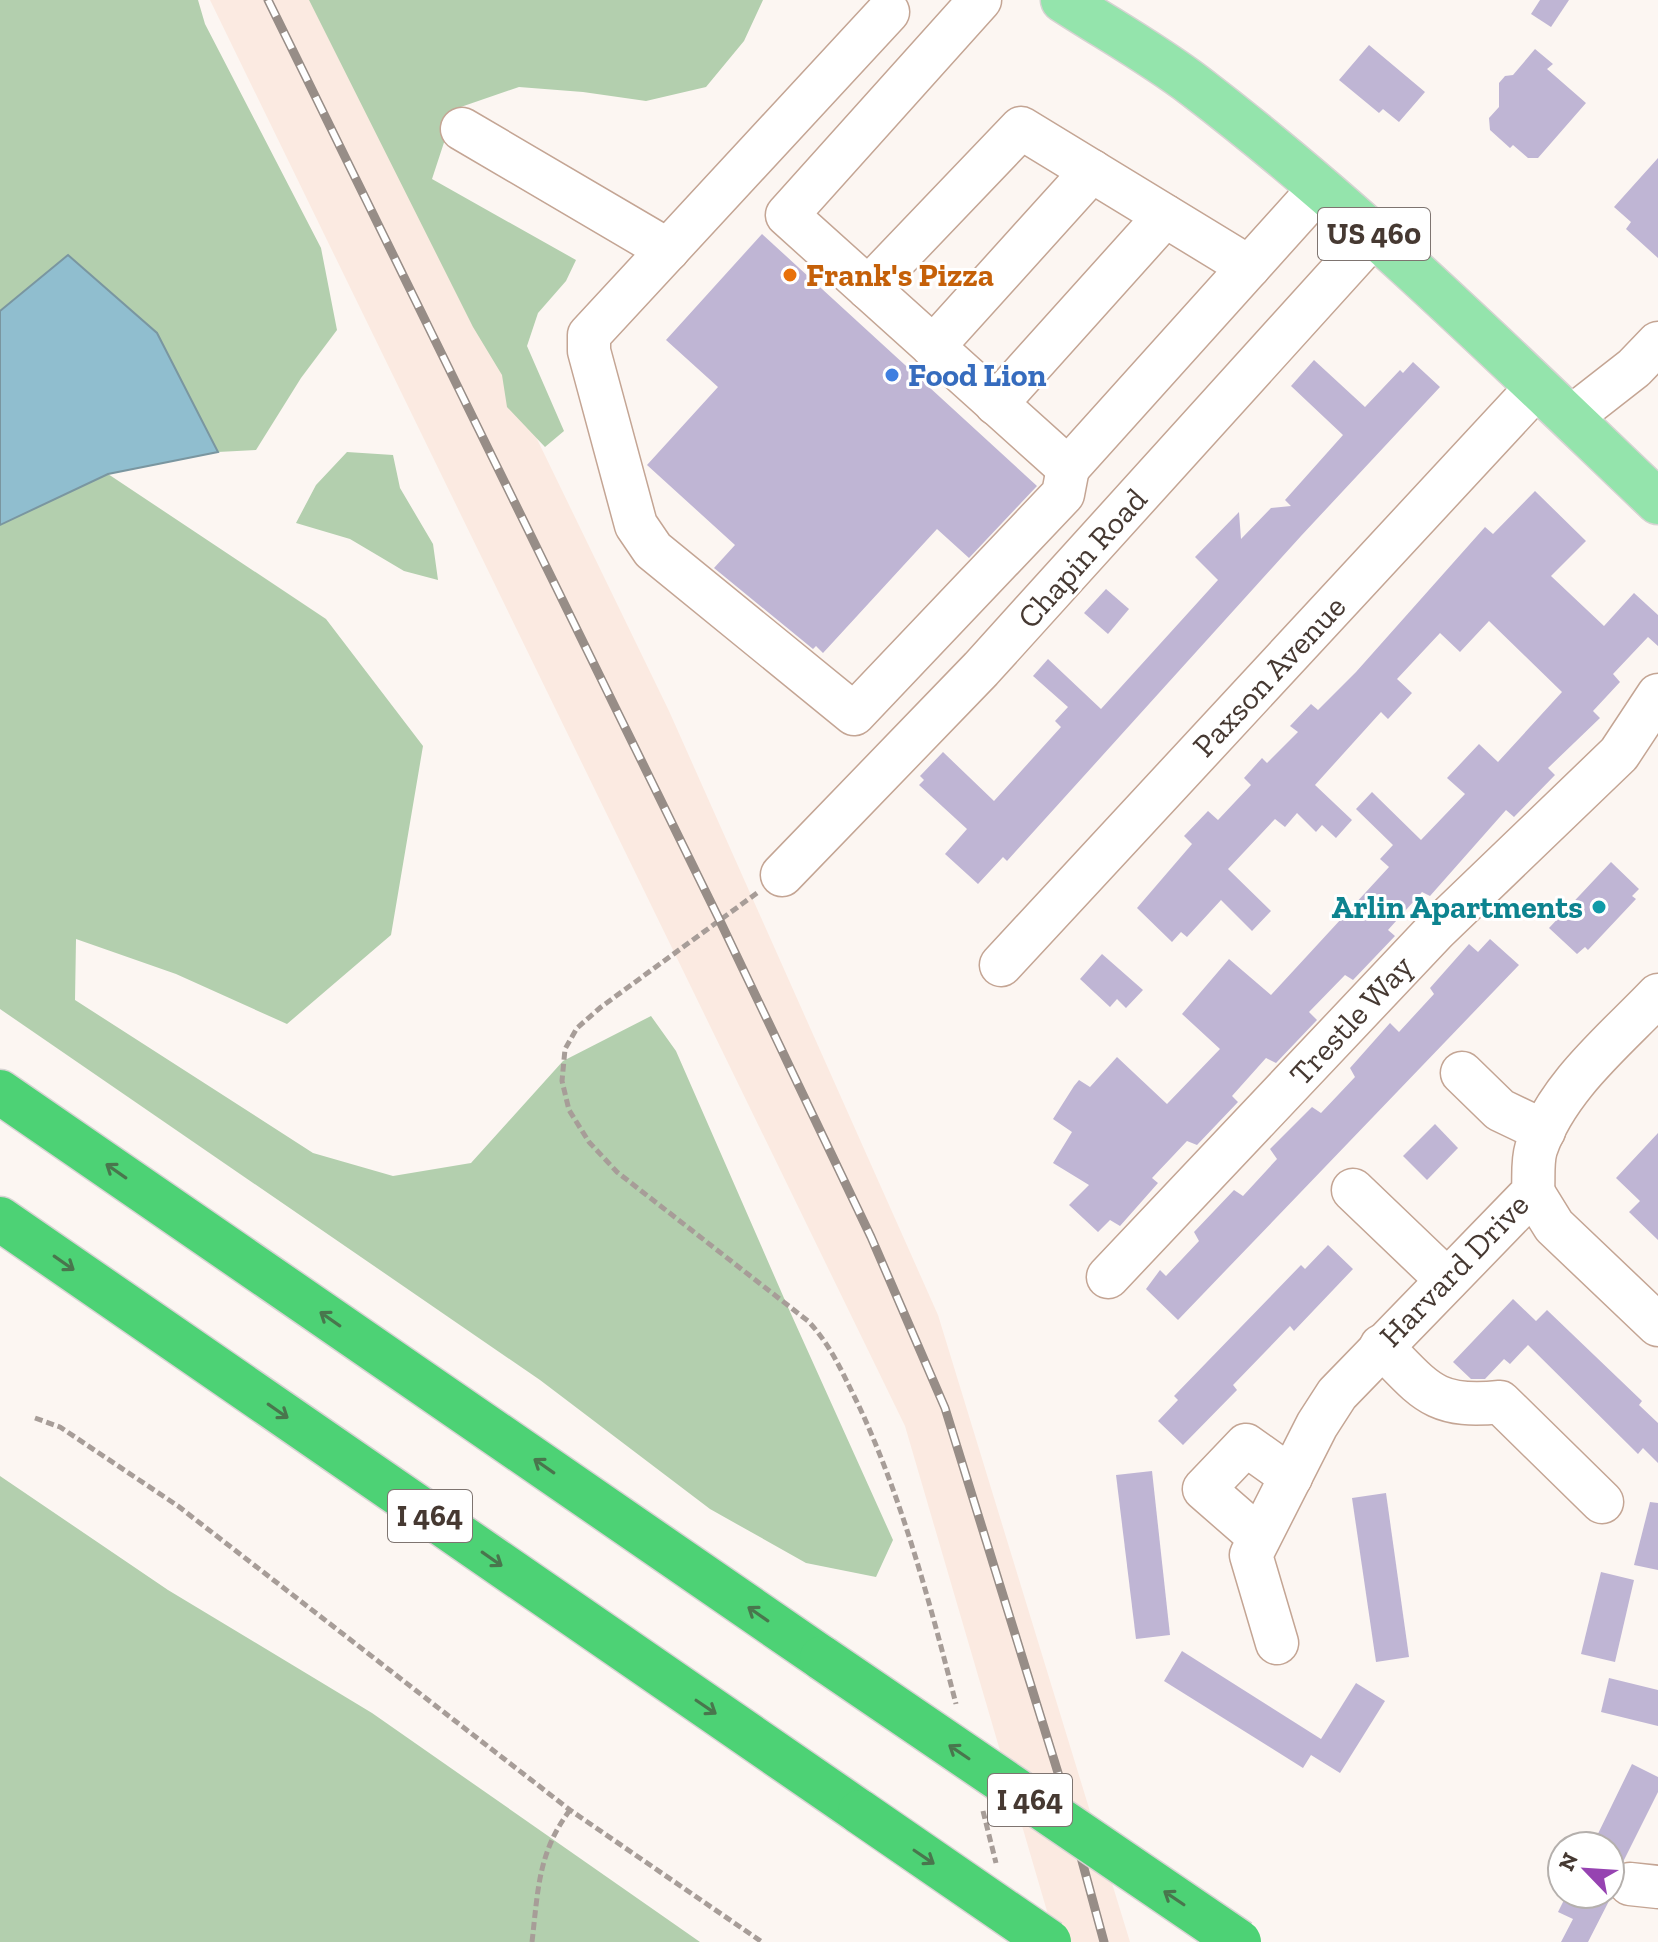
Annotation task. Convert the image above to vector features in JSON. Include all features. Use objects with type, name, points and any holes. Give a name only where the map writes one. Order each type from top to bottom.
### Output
[{"type":"highway","name":"I 464","points":[[0,1092],[1239,1942]]},
{"type":"highway","name":"I 464","points":[[0,1219],[1049,1942]]},
{"type":"main road","name":"US 460","points":[[1063,0],[1192,83],[1320,188],[1658,502]]},
{"type":"street","points":[[787,215],[980,0]]},
{"type":"street","points":[[888,12],[589,335],[589,351],[636,525],[653,550],[854,714],[1063,494],[1068,468],[1320,188]]},
{"type":"street","points":[[868,288],[1021,128],[1249,267]]},
{"type":"street","points":[[462,129],[668,250]]},
{"type":"street","points":[[933,347],[1092,171]]},
{"type":"street","points":[[741,172],[1068,468]]},
{"type":"street","points":[[996,404],[1165,216]]},
{"type":"street","name":"Chapin Road","points":[[782,875],[981,669],[1374,235]]},
{"type":"street","points":[[1570,418],[1634,368],[1658,343]]},
{"type":"street","name":"Paxson Avenue","points":[[1001,965],[1537,387]]},
{"type":"street","name":"Trestle Way","points":[[1108,1277],[1436,930],[1619,754],[1658,695]]},
{"type":"street","name":"Harvard Drive","points":[[1255,1546],[1317,1425],[1337,1394],[1533,1192],[1535,1152],[1550,1116],[1579,1077],[1658,995]]},
{"type":"street","points":[[1462,1073],[1500,1110],[1544,1131]]},
{"type":"street","points":[[1353,1190],[1447,1280]]},
{"type":"street","points":[[1533,1192],[1554,1226],[1658,1325]]},
{"type":"street","points":[[1381,1346],[1419,1384],[1439,1398],[1458,1404],[1500,1402],[1602,1502]]},
{"type":"street","points":[[1277,1643],[1255,1546],[1204,1489],[1246,1445],[1291,1477]]},
{"type":"path","points":[[782,875],[601,1007],[577,1028],[565,1049],[562,1081],[569,1110],[589,1142],[617,1172],[808,1321],[826,1340],[877,1444],[906,1527],[959,1718]]},
{"type":"path","points":[[35,1418],[60,1427],[178,1506],[570,1810],[762,1942]]},
{"type":"path","points":[[982,1808],[997,1867]]},
{"type":"path","points":[[532,1942],[542,1865],[554,1831],[570,1810]]},
{"type":"shaded area","points":[[210,0],[324,0],[669,711],[938,1315],[1130,1942],[1056,1942],[905,1426]]},
{"type":"green space","points":[[0,0],[198,0],[205,24],[321,248],[337,330],[301,378],[256,450],[218,452],[157,333],[68,255],[0,311]]},
{"type":"green space","points":[[309,0],[763,0],[744,41],[706,87],[646,101],[519,87],[455,109],[432,179],[576,260],[566,281],[538,313],[527,346],[564,431],[545,447],[507,407],[502,375],[473,327]]},
{"type":"green space","points":[[347,452],[393,455],[400,488],[433,544],[438,580],[404,571],[350,539],[296,523],[316,485]]},
{"type":"green space","points":[[108,474],[326,619],[423,746],[391,935],[287,1024],[176,974],[76,939],[75,1000],[313,1153],[393,1176],[471,1163],[563,1061],[651,1016],[676,1051],[893,1540],[876,1577],[806,1563],[710,1509],[540,1380],[0,1009],[0,525]]},
{"type":"green space","points":[[0,1476],[168,1590],[372,1713],[700,1942],[0,1942]]},
{"type":"water","points":[[68,255],[157,333],[218,452],[108,474],[0,525],[0,311]]},
{"type":"building","points":[[1540,0],[1569,0],[1551,27],[1531,14]]},
{"type":"building","points":[[1369,45],[1425,92],[1399,122],[1383,109],[1379,113],[1339,80]]},
{"type":"building","points":[[1535,49],[1553,64],[1547,69],[1586,103],[1538,158],[1528,158],[1513,145],[1510,148],[1490,130],[1489,118],[1499,107],[1499,83],[1505,76],[1513,75]]},
{"type":"building","points":[[1658,158],[1658,258],[1626,229],[1631,222],[1614,207]]},
{"type":"building","points":[[762,234],[1037,486],[969,558],[937,529],[823,653],[816,646],[813,649],[714,568],[735,545],[647,465],[718,387],[666,340]]},
{"type":"building","points":[[1314,360],[1365,407],[1400,370],[1403,373],[1413,362],[1440,387],[1007,861],[1003,857],[978,884],[945,854],[967,829],[919,785],[924,780],[920,776],[943,752],[994,801],[1061,727],[1055,721],[1068,707],[1033,676],[1048,659],[1101,709],[1218,580],[1195,557],[1239,512],[1241,539],[1271,508],[1291,506],[1285,500],[1343,435],[1291,386]]},
{"type":"building","points":[[1535,491],[1586,541],[1551,576],[1604,626],[1634,593],[1658,615],[1658,646],[1648,637],[1613,674],[1620,682],[1593,711],[1600,718],[1548,768],[1555,775],[1514,817],[1506,810],[1430,896],[1422,892],[1388,930],[1395,936],[1353,980],[1345,975],[1309,1012],[1317,1020],[1276,1063],[1266,1058],[1232,1096],[1238,1102],[1197,1145],[1187,1141],[1152,1178],[1158,1183],[1120,1226],[1110,1220],[1098,1232],[1069,1205],[1089,1185],[1053,1163],[1072,1132],[1053,1119],[1079,1080],[1090,1087],[1117,1057],[1167,1104],[1220,1049],[1182,1014],[1229,959],[1271,995],[1389,867],[1380,859],[1393,845],[1356,809],[1372,792],[1421,840],[1465,794],[1447,778],[1479,744],[1498,762],[1562,692],[1489,621],[1460,652],[1440,633],[1397,679],[1412,693],[1388,719],[1381,712],[1315,785],[1352,820],[1336,838],[1322,825],[1316,832],[1297,813],[1285,827],[1275,819],[1228,869],[1271,911],[1252,931],[1221,900],[1187,937],[1181,932],[1172,942],[1137,908],[1192,844],[1184,836],[1208,811],[1218,820],[1251,785],[1244,778],[1262,758],[1267,763],[1298,732],[1290,726],[1311,704],[1318,710],[1356,672],[1485,527],[1493,534]]},
{"type":"building","points":[[1106,589],[1129,609],[1108,634],[1084,613]]},
{"type":"building","name":"Arlin Apartments","points":[[1611,862],[1639,889],[1632,896],[1636,899],[1588,950],[1585,947],[1577,954],[1549,928]]},
{"type":"building","points":[[1490,939],[1519,965],[1178,1320],[1146,1289],[1160,1270],[1166,1276],[1199,1241],[1194,1232],[1234,1190],[1243,1196],[1277,1159],[1270,1149],[1312,1107],[1321,1113],[1355,1077],[1350,1068],[1390,1023],[1399,1032],[1434,994],[1430,988],[1469,944],[1478,952]]},
{"type":"building","points":[[1102,954],[1143,990],[1126,1008],[1117,999],[1110,1007],[1080,979]]},
{"type":"building","points":[[1435,1124],[1458,1148],[1427,1180],[1403,1156]]},
{"type":"building","points":[[1658,1133],[1658,1240],[1629,1212],[1640,1201],[1616,1178]]},
{"type":"building","points":[[1328,1245],[1353,1269],[1294,1331],[1290,1326],[1233,1385],[1237,1390],[1183,1445],[1158,1421],[1178,1400],[1174,1396],[1301,1265],[1305,1269]]},
{"type":"building","points":[[1513,1299],[1536,1321],[1547,1310],[1642,1401],[1639,1405],[1658,1423],[1658,1463],[1643,1448],[1638,1454],[1528,1345],[1510,1364],[1504,1359],[1485,1379],[1471,1379],[1453,1362]]},
{"type":"building","points":[[1152,1471],[1170,1635],[1136,1639],[1116,1475]]},
{"type":"building","points":[[1386,1493],[1409,1657],[1376,1662],[1352,1498]]},
{"type":"building","points":[[1650,1502],[1658,1503],[1658,1570],[1634,1565]]},
{"type":"building","points":[[1601,1572],[1634,1580],[1615,1662],[1581,1654]]},
{"type":"building","points":[[1182,1651],[1321,1739],[1356,1683],[1385,1701],[1340,1773],[1311,1755],[1303,1768],[1164,1681]]},
{"type":"building","points":[[1609,1678],[1658,1690],[1658,1726],[1601,1712]]},
{"type":"building","points":[[1632,1764],[1658,1777],[1658,1792],[1626,1856],[1626,1830],[1600,1830]]},
{"type":"building","points":[[1604,1910],[1588,1942],[1561,1942],[1573,1919],[1558,1912]]},
{"type":"railway","points":[[268,0],[720,921],[871,1237],[945,1408],[1059,1776],[1104,1942]]},
{"type":"place","name":"Frank's Pizza","points":[[790,275]]},
{"type":"place","name":"Food Lion","points":[[892,375]]},
{"type":"place","name":"Arlin Apartments","points":[[1599,907]]}]
